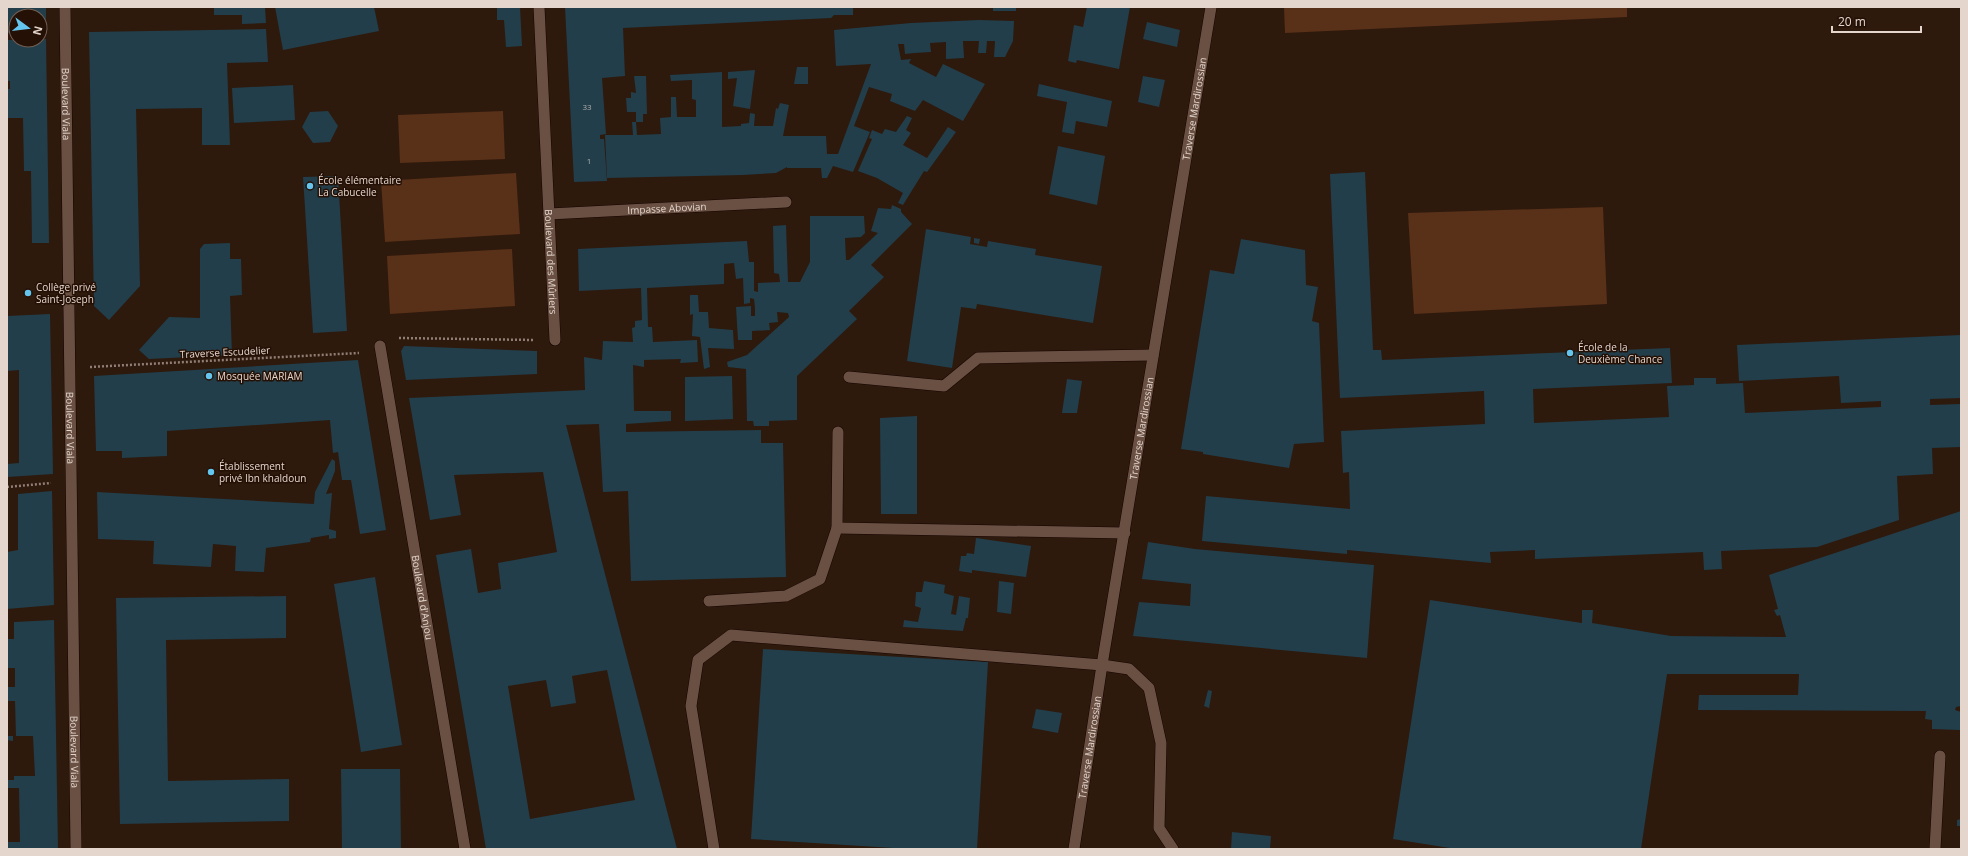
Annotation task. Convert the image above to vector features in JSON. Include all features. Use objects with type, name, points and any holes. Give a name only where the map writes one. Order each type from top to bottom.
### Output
[{"type":"street","name":"Boulevard Viala","points":[[65,7],[76,849]]},
{"type":"street","name":"Boulevard des Mûriers","points":[[539,7],[555,340]]},
{"type":"street","name":"Traverse Mardirossian","points":[[1074,849],[1102,665],[1211,7]]},
{"type":"street","name":"Impasse Abovian","points":[[548,214],[786,202]]},
{"type":"street","name":"Boulevard d'Anjou","points":[[380,346],[465,849]]},
{"type":"street","points":[[849,377],[944,386],[978,358],[1153,355]]},
{"type":"street","points":[[709,601],[786,596],[820,579],[837,528],[838,432]]},
{"type":"street","points":[[837,528],[1125,533]]},
{"type":"street","points":[[714,849],[691,706],[698,660],[731,635],[1102,665],[1129,670],[1149,688],[1161,743],[1159,828],[1173,849]]},
{"type":"street","points":[[1935,849],[1940,756]]},
{"type":"path","points":[[380,346],[401,338],[555,340]]},
{"type":"path","name":"Traverse Escudelier","points":[[70,368],[360,353],[380,346]]},
{"type":"path","points":[[7,487],[71,482]]},
{"type":"shaded area","points":[[1284,7],[1627,7],[1627,17],[1285,33]]},
{"type":"shaded area","points":[[503,111],[505,159],[400,163],[398,115]]},
{"type":"shaded area","points":[[516,173],[520,234],[385,242],[381,181]]},
{"type":"shaded area","points":[[1603,207],[1607,304],[1414,314],[1408,213]]},
{"type":"shaded area","points":[[512,249],[515,306],[390,314],[387,256]]},
{"type":"building","points":[[7,7],[46,7],[8,8],[7,33]]},
{"type":"building","points":[[214,7],[265,7],[266,23],[242,24],[242,15],[214,15]]},
{"type":"building","points":[[275,7],[374,7],[379,31],[283,50]]},
{"type":"building","points":[[497,7],[520,7],[522,46],[506,47],[504,20],[497,20]]},
{"type":"building","points":[[565,7],[853,7],[853,15],[834,15],[831,18],[623,28],[625,76],[602,78],[606,134],[600,135],[600,139],[604,139],[607,181],[574,182]]},
{"type":"building","points":[[993,7],[1016,7],[1016,11],[993,11]]},
{"type":"building","points":[[1087,7],[1130,7],[1119,69],[1077,60],[1076,63],[1068,61],[1074,25],[1083,27]]},
{"type":"building","points":[[979,20],[1014,21],[1013,41],[1005,57],[994,57],[995,41],[987,41],[986,53],[978,53],[979,41],[963,41],[964,58],[946,59],[946,42],[930,43],[931,52],[905,54],[904,44],[898,44],[901,60],[911,59],[909,63],[936,77],[943,64],[985,84],[963,121],[923,100],[915,111],[890,101],[892,94],[869,87],[854,126],[870,132],[853,172],[833,166],[827,178],[822,178],[821,168],[787,167],[776,173],[607,178],[605,135],[633,135],[632,122],[636,122],[637,135],[661,134],[660,118],[671,117],[671,97],[676,97],[677,117],[696,117],[696,100],[692,99],[692,80],[671,81],[670,75],[722,72],[722,127],[741,126],[741,124],[749,123],[750,113],[755,114],[754,126],[773,126],[776,108],[778,109],[780,103],[789,105],[783,136],[826,136],[827,154],[838,154],[871,64],[836,66],[834,30],[911,23]]},
{"type":"building","points":[[1147,22],[1180,30],[1177,47],[1143,39]]},
{"type":"building","points":[[266,29],[268,62],[227,63],[230,145],[202,145],[202,108],[136,109],[140,286],[109,320],[94,306],[89,32]]},
{"type":"building","points":[[7,40],[8,48],[46,48],[49,243],[32,243],[31,171],[24,171],[23,118],[7,118],[7,89],[10,89],[10,81],[7,81]]},
{"type":"building","points":[[797,67],[808,67],[808,84],[794,84]]},
{"type":"building","points":[[755,70],[750,109],[733,106],[737,78],[728,79],[728,72]]},
{"type":"building","points":[[634,76],[646,76],[647,114],[643,114],[643,122],[636,122],[636,112],[627,112],[626,98],[631,98],[631,92],[636,93]]},
{"type":"building","points":[[1143,76],[1165,80],[1159,107],[1138,102]]},
{"type":"building","points":[[1039,84],[1112,101],[1107,127],[1076,121],[1074,134],[1062,132],[1067,102],[1037,96]]},
{"type":"building","points":[[293,85],[295,120],[234,123],[232,88]]},
{"type":"building","points":[[328,111],[338,126],[330,142],[313,143],[302,127],[310,112]]},
{"type":"building","points":[[907,116],[912,118],[906,130],[911,133],[903,145],[927,158],[948,127],[956,132],[927,172],[924,171],[903,205],[898,203],[903,193],[877,178],[858,171],[872,139],[869,138],[872,130],[882,134],[885,129],[896,132]]},
{"type":"building","points":[[1058,146],[1105,156],[1097,205],[1049,194]]},
{"type":"building","points":[[1365,172],[1373,350],[1381,350],[1382,360],[1670,348],[1672,383],[1533,389],[1534,423],[1669,417],[1667,386],[1694,385],[1694,378],[1716,378],[1716,384],[1743,383],[1745,413],[1881,407],[1881,401],[1841,403],[1839,376],[1739,381],[1737,345],[1961,335],[1961,398],[1930,399],[1930,405],[1961,404],[1961,447],[1932,448],[1933,474],[1897,476],[1899,520],[1817,547],[1721,551],[1722,569],[1704,570],[1703,552],[1535,559],[1535,550],[1490,552],[1491,563],[1347,550],[1347,554],[1202,541],[1206,496],[1350,509],[1349,472],[1343,473],[1341,431],[1485,424],[1484,391],[1340,398],[1330,174]]},
{"type":"building","points":[[338,176],[347,331],[313,333],[303,177]]},
{"type":"building","points":[[892,205],[901,209],[901,212],[912,224],[871,265],[884,277],[849,311],[857,319],[797,376],[797,420],[769,421],[769,426],[754,426],[753,421],[747,421],[746,369],[728,367],[727,362],[747,355],[789,317],[788,313],[777,312],[778,322],[769,323],[770,330],[752,331],[752,340],[738,340],[736,307],[751,306],[751,316],[755,316],[755,308],[754,299],[750,298],[750,303],[744,304],[743,278],[736,279],[734,263],[724,264],[724,284],[647,288],[648,327],[652,327],[653,342],[697,340],[698,362],[680,363],[681,359],[644,360],[644,367],[633,365],[634,411],[671,411],[671,421],[626,424],[626,432],[761,430],[761,443],[783,443],[786,577],[631,581],[628,491],[603,492],[599,424],[566,425],[677,849],[486,849],[436,555],[471,549],[478,593],[501,589],[498,563],[557,552],[543,472],[454,475],[461,515],[430,520],[409,398],[585,390],[584,357],[602,360],[603,341],[633,342],[632,328],[635,327],[635,321],[642,320],[641,288],[579,291],[578,249],[747,241],[749,262],[754,262],[754,291],[758,292],[758,283],[780,282],[779,274],[774,273],[773,226],[786,225],[788,282],[800,282],[810,262],[810,216],[864,216],[865,233],[861,237],[845,238],[846,260],[849,260],[878,233],[871,231],[878,208],[891,209]],"holes":[[[607,670],[635,800],[530,819],[508,686],[546,680],[551,707],[576,703],[572,676]]]},
{"type":"building","points":[[926,229],[971,237],[970,244],[987,247],[988,241],[1036,249],[1035,255],[1102,266],[1093,323],[977,304],[976,309],[961,307],[952,368],[907,361]]},
{"type":"building","points":[[974,238],[980,239],[979,244],[974,243]]},
{"type":"building","points":[[1241,239],[1305,250],[1306,285],[1318,287],[1312,321],[1319,323],[1324,442],[1294,444],[1289,468],[1181,449],[1210,270],[1234,274]]},
{"type":"building","points":[[230,243],[230,259],[241,259],[242,295],[230,296],[232,355],[149,359],[139,350],[169,317],[200,318],[200,249],[204,244]]},
{"type":"building","points":[[690,295],[698,295],[699,312],[708,312],[709,328],[733,330],[734,349],[708,348],[710,367],[704,369],[700,337],[692,336],[693,314],[690,315]]},
{"type":"building","points":[[50,314],[53,474],[7,477],[7,464],[19,463],[19,370],[7,371],[7,316]]},
{"type":"building","points":[[404,346],[537,351],[537,374],[406,380],[401,351]]},
{"type":"building","points":[[358,360],[386,530],[360,534],[351,480],[342,480],[338,452],[333,453],[330,420],[167,431],[167,456],[122,458],[122,451],[96,451],[94,376]]},
{"type":"building","points":[[732,376],[733,419],[685,421],[685,377]]},
{"type":"building","points":[[1067,379],[1082,381],[1077,413],[1062,413]]},
{"type":"building","points":[[917,416],[917,514],[881,514],[880,418]]},
{"type":"building","points":[[332,459],[335,461],[335,471],[326,494],[332,493],[329,529],[336,531],[336,538],[329,539],[329,535],[311,538],[310,542],[266,548],[264,572],[235,571],[236,546],[213,544],[211,567],[153,564],[154,541],[98,539],[97,492],[314,504],[315,492]]},
{"type":"building","points":[[52,491],[54,605],[7,609],[7,552],[18,550],[18,494]]},
{"type":"building","points":[[1961,511],[1961,706],[1956,707],[1955,710],[1961,712],[1960,730],[1932,729],[1932,720],[1925,719],[1926,711],[1698,710],[1699,695],[1798,695],[1799,674],[1667,674],[1641,849],[1456,849],[1393,839],[1430,600],[1582,623],[1582,610],[1593,610],[1592,623],[1671,636],[1786,637],[1780,615],[1777,616],[1774,610],[1778,609],[1769,575]]},
{"type":"building","points":[[976,538],[1031,546],[1026,577],[972,570],[972,573],[959,571],[961,556],[966,556],[967,553],[974,554]]},
{"type":"building","points":[[1148,542],[1195,549],[1374,565],[1367,658],[1133,636],[1139,602],[1190,606],[1191,584],[1142,579]]},
{"type":"building","points":[[375,577],[402,745],[361,752],[334,584]]},
{"type":"building","points":[[924,581],[945,585],[944,593],[954,596],[951,614],[956,615],[959,596],[970,598],[968,618],[966,618],[963,631],[903,627],[904,620],[918,622],[921,608],[915,606],[916,592],[922,592]]},
{"type":"building","points":[[999,581],[1014,583],[1011,614],[997,612]]},
{"type":"building","points":[[286,596],[286,638],[166,640],[168,781],[289,779],[289,821],[120,824],[116,598]]},
{"type":"building","points":[[54,620],[58,849],[7,849],[7,842],[20,842],[19,788],[7,788],[7,780],[14,780],[14,776],[35,776],[33,736],[16,736],[15,701],[7,701],[7,687],[15,687],[15,668],[7,668],[7,639],[14,639],[14,622]]},
{"type":"building","points":[[763,649],[988,662],[977,849],[909,849],[751,839]]},
{"type":"building","points":[[1208,690],[1212,691],[1209,708],[1204,706]]},
{"type":"building","points":[[1036,709],[1062,713],[1058,733],[1032,728]]},
{"type":"building","points":[[7,736],[13,736],[13,741],[7,740]]},
{"type":"building","points":[[341,769],[400,769],[401,849],[342,849]]},
{"type":"building","points":[[1961,819],[1961,826],[1957,826],[1957,820]]},
{"type":"building","points":[[1232,832],[1271,836],[1270,849],[1231,849]]},
{"type":"place","name":"École élémentaire La Cabucelle","points":[[310,186]]},
{"type":"place","name":"Collège privé Saint-Joseph","points":[[28,293]]},
{"type":"place","name":"École de la Deuxième Chance","points":[[1570,353]]},
{"type":"place","name":"Mosquée MARIAM","points":[[209,376]]},
{"type":"place","name":"Établissement privé Ibn khaldoun","points":[[211,472]]}]
